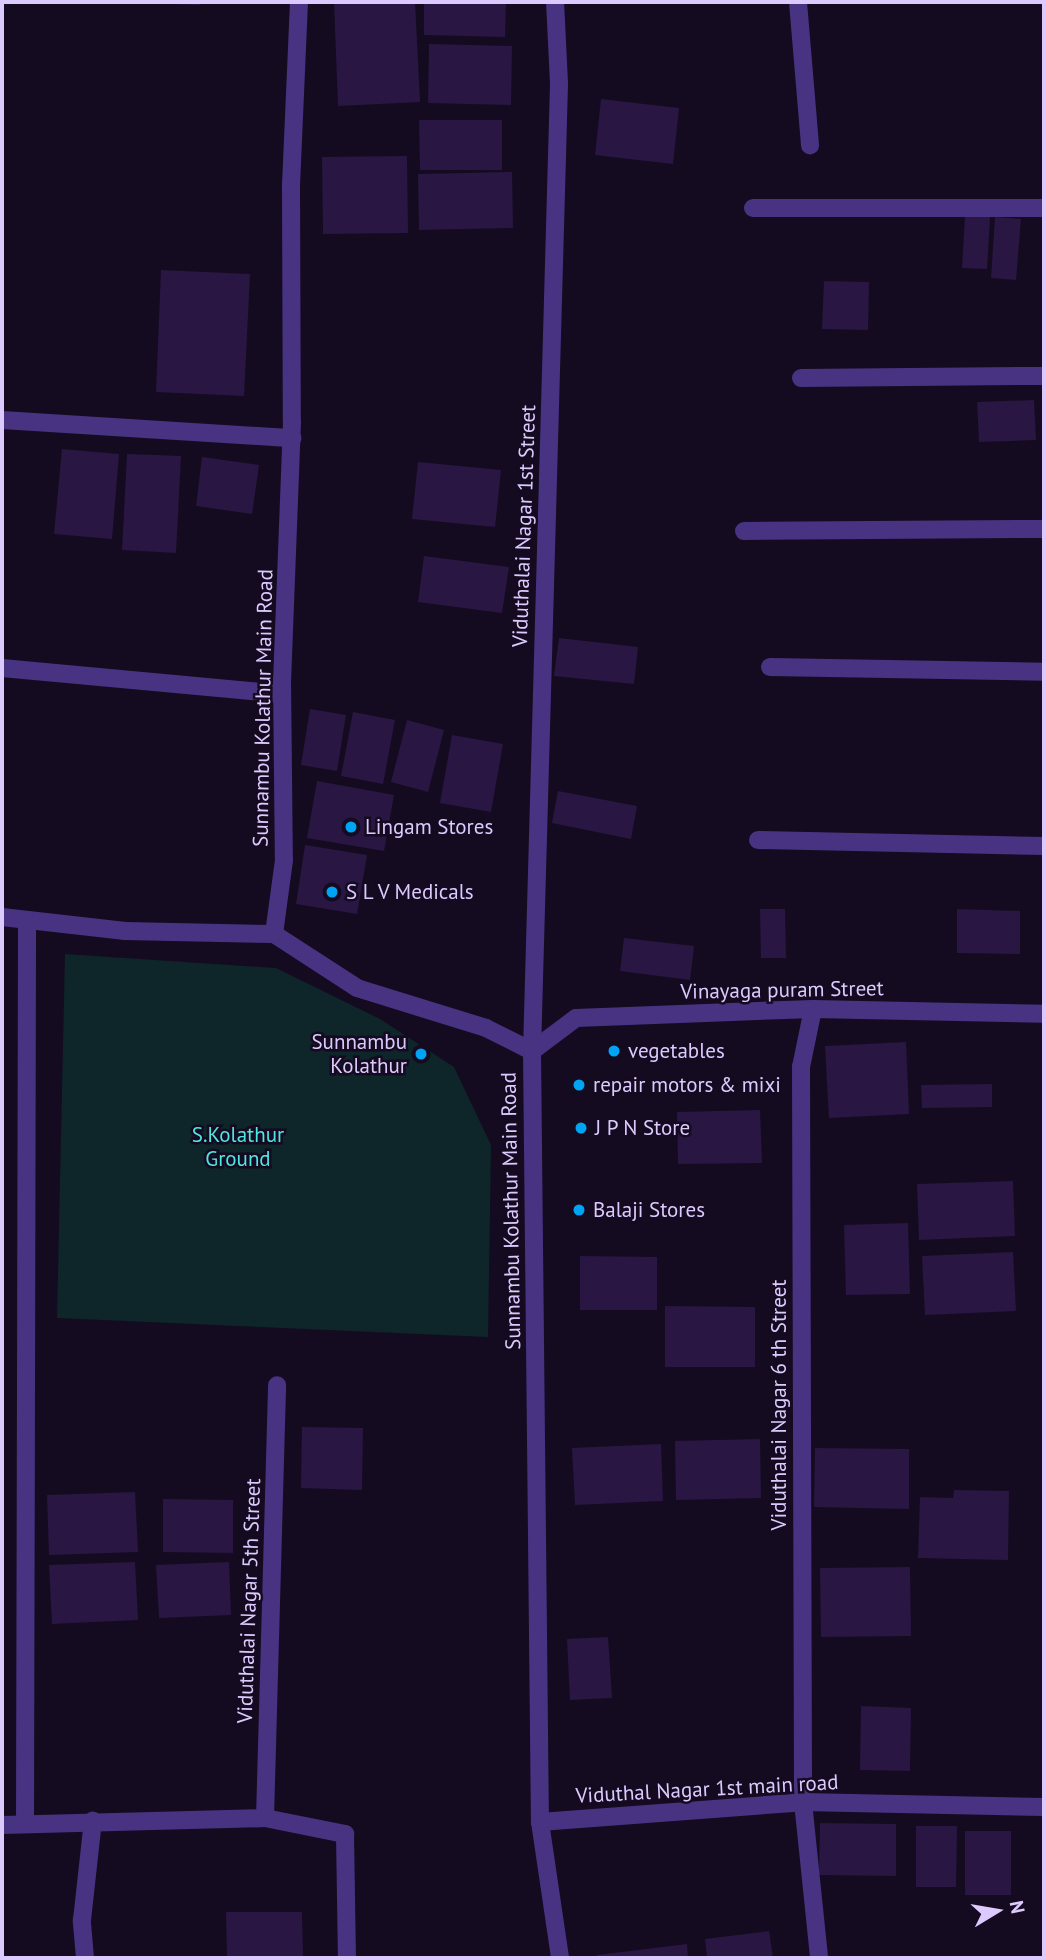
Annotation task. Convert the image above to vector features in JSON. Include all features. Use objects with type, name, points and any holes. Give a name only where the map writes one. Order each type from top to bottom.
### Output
[{"type":"street","name":"Sunnambu Kolathur Main Road","points":[[299,2],[291,186],[292,438],[282,694],[284,860],[274,934],[358,988],[486,1028],[532,1051],[540,1822],[559,1958]]},
{"type":"street","name":"Viduthalai Nagar 1st Street","points":[[532,1051],[559,83],[555,2]]},
{"type":"street","points":[[798,2],[810,146]]},
{"type":"street","points":[[753,208],[1044,208]]},
{"type":"street","points":[[801,378],[1044,376]]},
{"type":"street","points":[[2,420],[292,438]]},
{"type":"street","points":[[744,531],[1044,529]]},
{"type":"street","points":[[770,667],[1044,672]]},
{"type":"street","points":[[2,668],[282,694]]},
{"type":"street","points":[[758,840],[1044,846]]},
{"type":"street","points":[[2,917],[125,931],[274,934]]},
{"type":"street","points":[[25,1824],[27,921]]},
{"type":"street","name":"Vinayaga puram Street","points":[[532,1051],[576,1018],[813,1009],[1044,1014]]},
{"type":"street","name":"Viduthalai Nagar 6 th Street","points":[[813,1009],[801,1067],[803,1802],[819,1958]]},
{"type":"street","name":"Viduthalai Nagar 5th Street","points":[[264,1818],[277,1385]]},
{"type":"street","name":"Viduthal Nagar 1st main road","points":[[540,1822],[803,1802],[1044,1807]]},
{"type":"street","points":[[2,1825],[264,1818],[345,1834],[346,1958]]},
{"type":"street","points":[[85,1958],[82,1920],[93,1821]]},
{"type":"green space","name":"S.Kolathur Ground","points":[[65,954],[276,968],[380,1019],[454,1067],[491,1145],[488,1337],[57,1318]]},
{"type":"building","points":[[201,2],[200,5],[174,4]]},
{"type":"building","points":[[334,2],[415,2],[420,102],[338,106]]},
{"type":"building","points":[[424,2],[506,2],[505,37],[424,35]]},
{"type":"building","points":[[429,44],[512,46],[511,105],[428,103]]},
{"type":"building","points":[[601,99],[679,108],[673,164],[595,155]]},
{"type":"building","points":[[419,120],[502,120],[502,170],[420,170]]},
{"type":"building","points":[[407,156],[408,233],[323,234],[322,157]]},
{"type":"building","points":[[512,172],[513,228],[419,230],[418,174]]},
{"type":"building","points":[[965,216],[990,217],[987,269],[962,268]]},
{"type":"building","points":[[995,217],[1021,219],[1016,280],[991,278]]},
{"type":"building","points":[[161,270],[250,274],[244,396],[156,392]]},
{"type":"building","points":[[824,281],[869,282],[868,330],[822,329]]},
{"type":"building","points":[[1034,400],[1036,440],[979,442],[977,402]]},
{"type":"building","points":[[62,449],[119,454],[112,539],[54,534]]},
{"type":"building","points":[[127,454],[181,456],[176,553],[122,550]]},
{"type":"building","points":[[202,457],[259,465],[252,514],[196,506]]},
{"type":"building","points":[[418,462],[501,470],[495,527],[412,519]]},
{"type":"building","points":[[424,556],[509,567],[502,613],[418,602]]},
{"type":"building","points":[[559,638],[638,647],[634,684],[554,676]]},
{"type":"building","points":[[310,709],[346,715],[337,771],[301,765]]},
{"type":"building","points":[[353,712],[395,720],[383,784],[341,776]]},
{"type":"building","points":[[407,720],[444,730],[428,792],[391,782]]},
{"type":"building","points":[[452,735],[503,744],[491,812],[440,803]]},
{"type":"building","points":[[317,781],[394,795],[384,851],[307,838]]},
{"type":"building","points":[[558,791],[637,806],[631,839],[552,823]]},
{"type":"building","points":[[305,845],[367,855],[357,914],[296,904]]},
{"type":"building","points":[[760,909],[785,909],[786,958],[761,958]]},
{"type":"building","points":[[957,909],[1020,911],[1020,954],[957,953]]},
{"type":"building","points":[[624,938],[694,946],[690,980],[620,971]]},
{"type":"building","points":[[906,1042],[909,1114],[829,1118],[825,1046]]},
{"type":"building","points":[[992,1084],[992,1107],[922,1108],[921,1085]]},
{"type":"building","points":[[760,1110],[762,1163],[678,1164],[677,1112]]},
{"type":"building","points":[[1013,1181],[1015,1236],[919,1240],[917,1184]]},
{"type":"building","points":[[908,1223],[910,1294],[846,1295],[844,1225]]},
{"type":"building","points":[[1013,1252],[1016,1311],[925,1315],[922,1256]]},
{"type":"building","points":[[580,1256],[657,1257],[657,1310],[580,1310]]},
{"type":"building","points":[[665,1306],[755,1307],[755,1367],[665,1367]]},
{"type":"building","points":[[302,1427],[363,1428],[362,1490],[301,1488]]},
{"type":"building","points":[[760,1439],[761,1498],[676,1500],[675,1441]]},
{"type":"building","points":[[661,1444],[663,1501],[575,1505],[572,1448]]},
{"type":"building","points":[[815,1448],[909,1449],[909,1509],[814,1507]]},
{"type":"building","points":[[954,1490],[1009,1491],[1008,1560],[918,1558],[920,1497],[953,1498]]},
{"type":"building","points":[[135,1492],[138,1552],[49,1555],[47,1495]]},
{"type":"building","points":[[163,1499],[233,1500],[233,1553],[163,1552]]},
{"type":"building","points":[[135,1562],[138,1620],[52,1624],[49,1565]]},
{"type":"building","points":[[229,1562],[231,1615],[159,1618],[156,1565]]},
{"type":"building","points":[[910,1567],[911,1636],[821,1637],[820,1568]]},
{"type":"building","points":[[608,1637],[612,1698],[570,1700],[567,1639]]},
{"type":"building","points":[[861,1706],[911,1708],[910,1771],[860,1770]]},
{"type":"building","points":[[820,1823],[896,1824],[896,1876],[819,1875]]},
{"type":"building","points":[[916,1826],[957,1826],[956,1887],[916,1887]]},
{"type":"building","points":[[965,1831],[1011,1831],[1011,1895],[965,1895]]},
{"type":"building","points":[[226,1912],[302,1912],[303,1958],[227,1958]]},
{"type":"building","points":[[769,1931],[773,1958],[707,1958],[705,1939]]},
{"type":"building","points":[[687,1944],[688,1958],[597,1958],[597,1955]]},
{"type":"place","name":"Lingam Stores","points":[[351,827]]},
{"type":"place","name":"S L V Medicals","points":[[332,892]]},
{"type":"place","name":"vegetables","points":[[614,1051]]},
{"type":"place","name":"Sunnambu Kolathur","points":[[421,1054]]},
{"type":"place","name":"repair motors & mixi","points":[[579,1085]]},
{"type":"place","name":"J P N Store","points":[[581,1128]]},
{"type":"place","name":"Balaji Stores","points":[[579,1210]]}]
